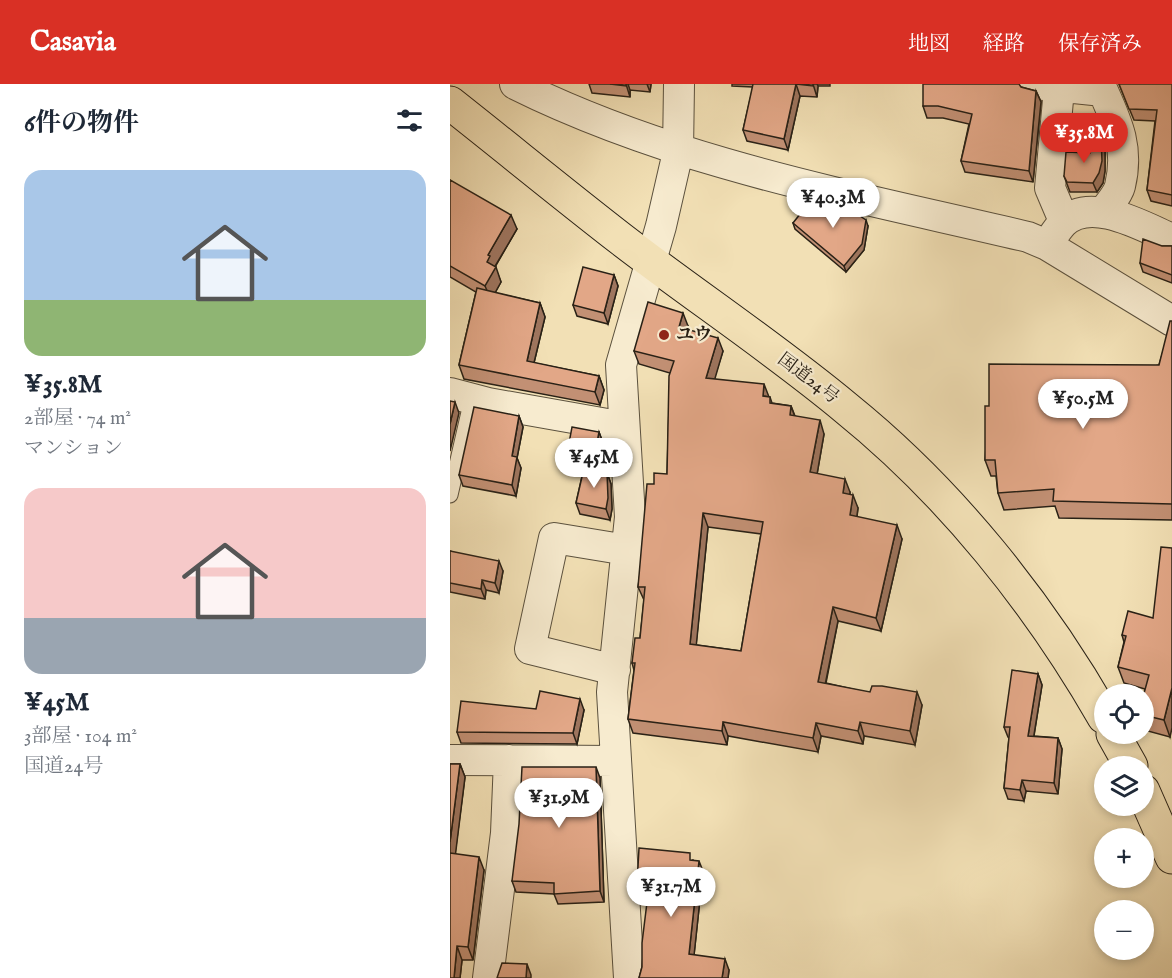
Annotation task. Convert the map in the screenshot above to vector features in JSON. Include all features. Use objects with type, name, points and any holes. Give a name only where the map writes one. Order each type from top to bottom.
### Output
[{"type":"highway","name":"国道24号","points":[[450,103],[650,261],[848,409],[938,494],[1021,592],[1062,648],[1094,701]]},
{"type":"highway","points":[[1154,816],[1172,857]]},
{"type":"street","points":[[515,84],[546,100],[678,152],[1028,237],[1047,245],[1172,321]]},
{"type":"street","points":[[630,978],[612,692],[630,517],[621,365],[678,152],[679,84]]},
{"type":"street","points":[[1064,221],[1050,188],[1047,86],[1103,88],[1122,133],[1120,188],[1103,213]]},
{"type":"street","points":[[1047,245],[1064,221],[1082,213],[1114,213],[1172,239]]},
{"type":"street","points":[[461,396],[624,427]]},
{"type":"street","points":[[615,670],[530,649],[554,538],[627,550]]},
{"type":"street","points":[[450,760],[615,761]]},
{"type":"street","points":[[488,978],[506,833],[509,760]]},
{"type":"lane","points":[[450,495],[461,396]]},
{"type":"building","points":[[753,84],[796,84],[784,139],[743,130]]},
{"type":"building","points":[[923,84],[1019,84],[1021,87],[1036,91],[1029,171],[961,161],[972,114],[938,106],[923,106]]},
{"type":"building","points":[[1119,84],[1172,84],[1172,195],[1147,190],[1157,110],[1129,109]]},
{"type":"building","points":[[1090,137],[1101,137],[1102,161],[1099,173],[1093,183],[1067,182],[1064,176],[1066,152],[1090,153]]},
{"type":"building","points":[[450,180],[511,215],[488,255],[490,256],[487,262],[496,267],[485,286],[450,266]]},
{"type":"building","points":[[812,199],[848,208],[866,220],[862,244],[844,266],[793,223]]},
{"type":"building","points":[[1143,239],[1162,246],[1172,246],[1172,275],[1140,263]]},
{"type":"building","points":[[583,267],[614,275],[604,313],[573,305]]},
{"type":"building","points":[[477,288],[540,303],[527,361],[599,376],[595,392],[459,365]]},
{"type":"building","points":[[648,302],[683,313],[679,327],[718,338],[706,378],[764,384],[763,396],[770,397],[770,403],[791,406],[790,415],[820,420],[810,472],[845,479],[843,493],[853,495],[850,515],[897,525],[876,618],[833,607],[818,682],[870,692],[872,686],[882,686],[917,692],[910,731],[860,722],[858,731],[816,723],[813,738],[723,722],[722,731],[628,719],[635,663],[632,663],[635,638],[640,638],[645,587],[638,587],[647,484],[654,484],[654,473],[667,474],[669,376],[674,361],[634,351]],"holes":[[[703,513],[763,522],[741,651],[690,644]]]},
{"type":"building","points":[[1170,321],[1172,321],[1172,504],[1053,501],[1054,489],[998,493],[995,460],[985,460],[985,406],[989,406],[989,364],[1159,365]]},
{"type":"building","points":[[450,401],[455,402],[450,424]]},
{"type":"building","points":[[474,407],[519,416],[512,456],[517,457],[512,485],[459,475]]},
{"type":"building","points":[[572,427],[599,432],[593,464],[566,459]]},
{"type":"building","points":[[584,468],[607,473],[606,509],[576,503]]},
{"type":"building","points":[[1161,547],[1172,548],[1172,688],[1164,720],[1154,718],[1154,684],[1147,684],[1149,675],[1118,667],[1126,636],[1122,635],[1128,611],[1153,618]]},
{"type":"building","points":[[450,551],[499,561],[495,583],[482,580],[481,589],[450,583]]},
{"type":"building","points":[[1012,670],[1038,674],[1028,736],[1058,738],[1054,783],[1022,780],[1020,790],[1004,788],[1010,727],[1004,727]]},
{"type":"building","points":[[540,691],[580,699],[573,733],[457,732],[461,701],[536,709]]},
{"type":"building","points":[[450,764],[460,764],[450,842]]},
{"type":"building","points":[[522,767],[596,767],[600,891],[554,894],[554,883],[512,881],[519,824]]},
{"type":"building","points":[[639,848],[690,853],[690,860],[699,861],[689,954],[725,959],[722,978],[639,978],[649,886],[637,885]]},
{"type":"building","points":[[450,853],[479,857],[468,947],[457,946],[454,978],[450,978]]},
{"type":"building","points":[[502,963],[527,964],[526,978],[497,978]]},
{"type":"place","name":"ユウ","points":[[664,335]]}]
